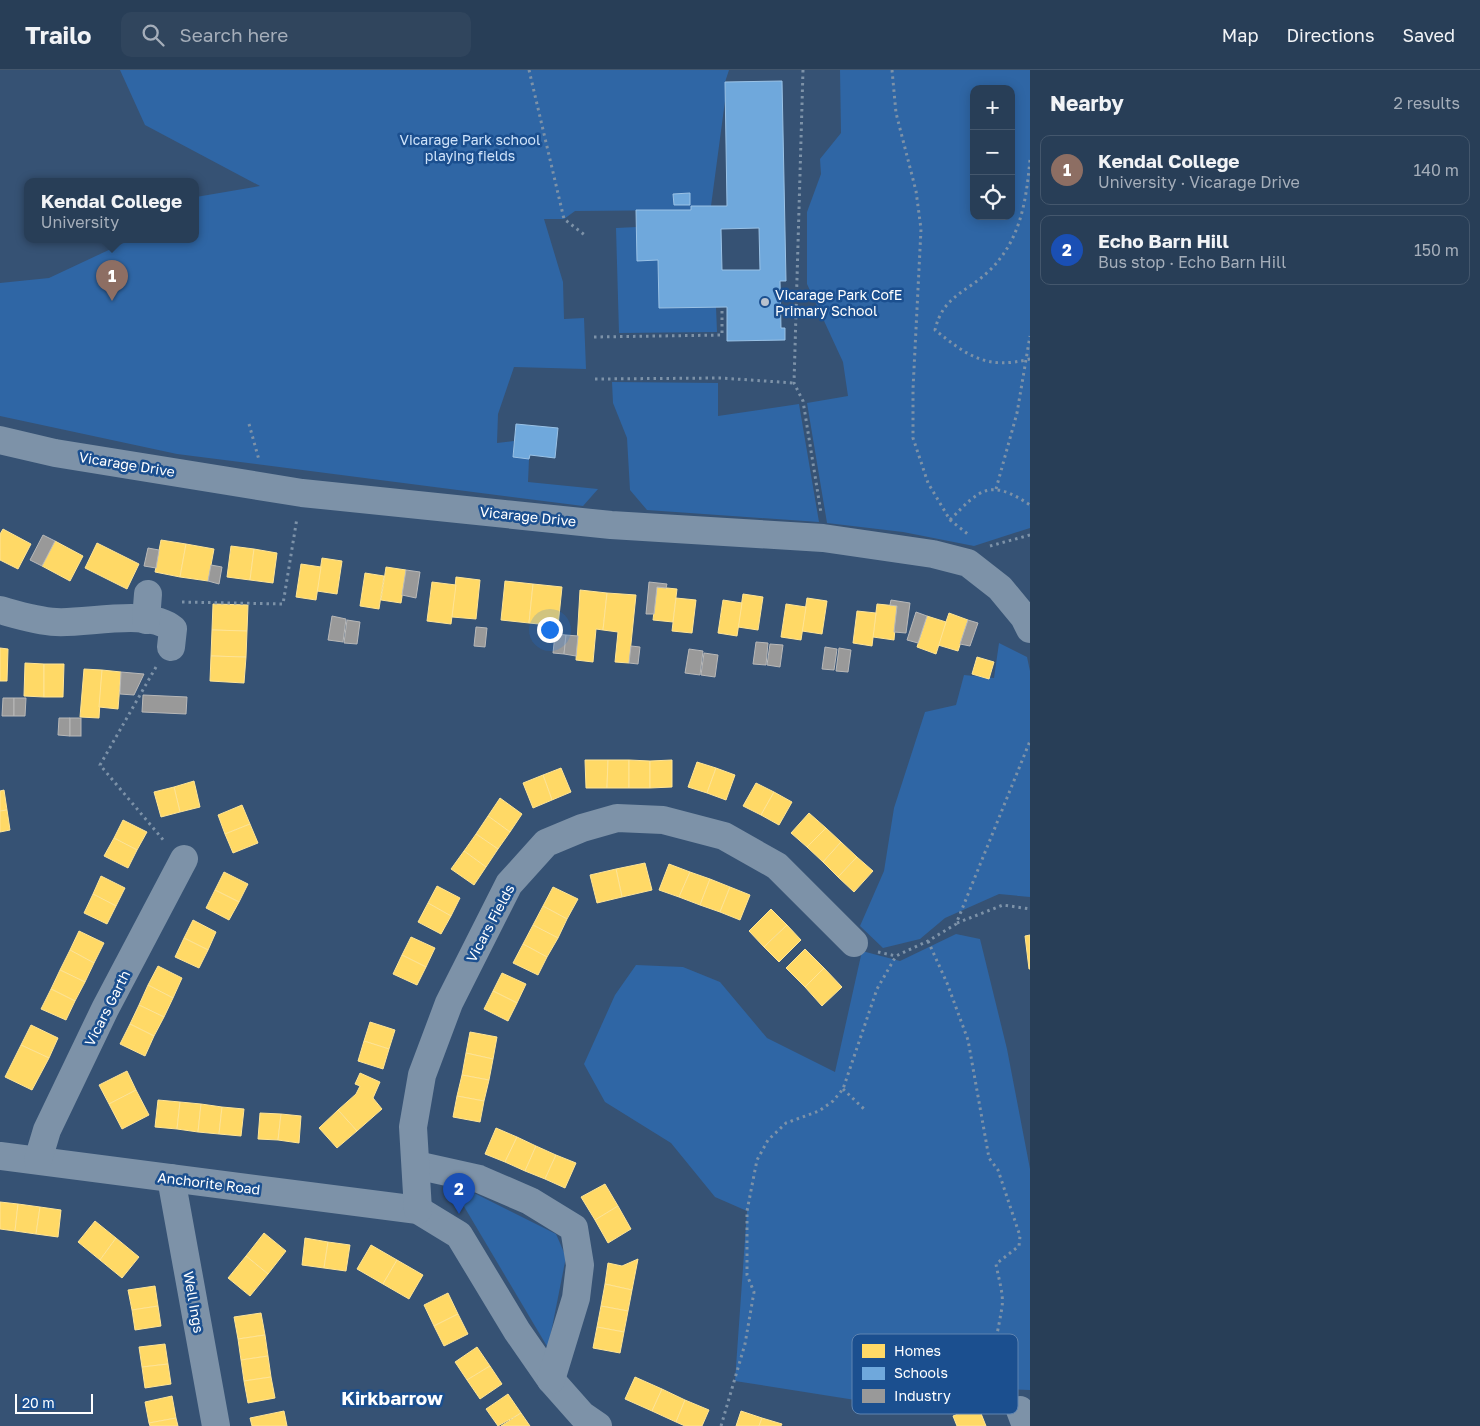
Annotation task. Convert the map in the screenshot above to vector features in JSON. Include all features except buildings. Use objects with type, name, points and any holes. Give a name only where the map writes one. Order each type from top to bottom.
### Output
[{"type":"street","name":"Vicarage Drive","points":[[0,440],[55,452],[320,495],[583,522],[823,538],[933,554],[968,563],[1000,588],[1024,617],[1030,629]]},
{"type":"street","points":[[146,620],[148,594]]},
{"type":"street","points":[[0,610],[57,622],[146,620],[167,624],[173,629],[165,655]]},
{"type":"street","name":"Vicars Fields","points":[[418,1210],[413,1127],[422,1074],[449,1003],[509,884],[546,843],[582,828],[617,818],[663,820],[724,836],[777,866],[854,943]]},
{"type":"street","name":"Vicars Garth","points":[[38,1160],[47,1130],[105,1009],[174,851]]},
{"type":"street","name":"Anchorite Road","points":[[0,1156],[418,1210]]},
{"type":"street","points":[[416,1165],[479,1179],[530,1201],[574,1228],[580,1265],[576,1298],[551,1380]]},
{"type":"street","name":"Well Ings","points":[[171,1178],[216,1426]]},
{"type":"street","points":[[418,1210],[459,1235],[517,1331],[551,1380],[587,1422]]},
{"type":"path","points":[[529,70],[564,219],[586,236]]},
{"type":"path","points":[[803,70],[794,383],[803,401],[823,538]]},
{"type":"path","points":[[892,70],[896,113],[916,191],[921,229],[913,389],[913,438],[928,483],[950,520],[971,536]]},
{"type":"path","points":[[1030,160],[1023,213],[1010,243],[990,270],[960,292],[939,313],[934,330],[968,356],[997,363],[1030,359]]},
{"type":"path","points":[[594,337],[722,335],[722,307]]},
{"type":"path","points":[[996,489],[1017,413],[1024,360],[1030,336]]},
{"type":"path","points":[[595,379],[722,378],[794,383]]},
{"type":"path","points":[[249,424],[268,487]]},
{"type":"path","points":[[950,520],[975,495],[996,489],[1013,494],[1030,505]]},
{"type":"path","points":[[179,602],[283,604],[298,509]]},
{"type":"path","points":[[968,563],[981,548],[1030,535]]},
{"type":"path","points":[[165,655],[100,765],[174,851]]},
{"type":"path","points":[[956,924],[1030,742]]},
{"type":"path","points":[[721,1426],[745,1344],[754,1292],[747,1275],[747,1211],[757,1160],[768,1140],[786,1123],[819,1111],[833,1101],[843,1090],[877,989],[896,956],[928,941],[956,924],[1004,905],[1030,909]]},
{"type":"path","points":[[928,941],[947,983],[968,1040],[989,1158],[998,1170],[1020,1236],[1019,1246],[996,1264],[1002,1305],[996,1334]]},
{"type":"path","points":[[843,1090],[866,1110]]},
{"type":"green space","name":"Vicarage Park school playing fields","points":[[120,70],[729,70],[725,82],[725,101],[711,206],[691,206],[691,210],[575,211],[564,219],[544,219],[563,282],[564,319],[584,318],[586,369],[514,367],[498,414],[497,443],[514,441],[513,457],[529,459],[528,482],[598,489],[583,506],[177,454],[0,416],[0,283],[49,278],[124,243],[199,243],[199,196],[260,186],[145,125]]},
{"type":"green space","points":[[840,70],[1030,70],[1030,528],[974,546],[903,532],[827,523],[807,403],[848,396],[843,362],[807,284],[807,212],[821,174],[820,159],[841,133]]},
{"type":"green space","points":[[637,227],[637,260],[658,260],[659,308],[716,307],[717,332],[619,333],[616,228]]},
{"type":"green space","points":[[612,382],[718,383],[718,416],[799,404],[819,522],[647,510],[630,490],[627,438],[613,403]]},
{"type":"green space","points":[[999,643],[1027,657],[1030,671],[1030,897],[999,894],[945,918],[920,939],[883,948],[860,926],[884,871],[894,808],[925,712],[956,705],[964,675],[994,678]]},
{"type":"green space","points":[[956,934],[980,939],[1007,1049],[1030,1169],[1030,1390],[1018,1390],[1018,1334],[852,1334],[852,1400],[735,1381],[747,1211],[715,1197],[671,1143],[605,1102],[584,1064],[615,995],[636,965],[683,967],[720,982],[767,1038],[835,1072],[862,951],[900,961]]},
{"type":"green space","points":[[474,1193],[556,1234],[566,1257],[548,1348],[462,1203]]},
{"type":"place","name":"Kendal College","points":[[112,301]]},
{"type":"place","name":"Vicarage Park CofE Primary School","points":[[765,302]]},
{"type":"place","name":"Echo Barn Hill","points":[[459,1214]]},
{"type":"district","name":"Kirkbarrow","points":[[392,1397]]}]
